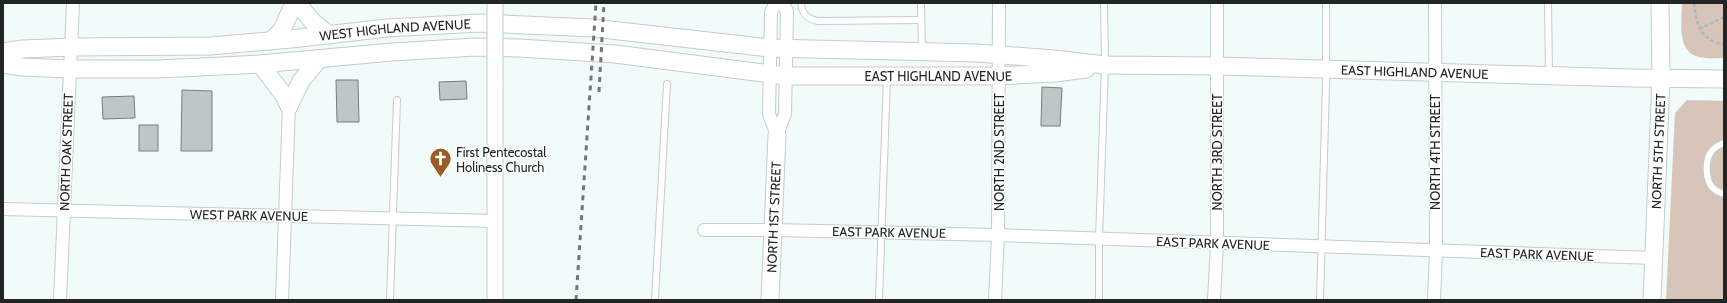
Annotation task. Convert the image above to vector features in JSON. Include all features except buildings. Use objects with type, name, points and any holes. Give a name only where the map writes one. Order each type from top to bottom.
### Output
[{"type":"main road","points":[[270,41],[282,30],[294,3]]},
{"type":"main road","points":[[297,3],[313,22],[330,35]]},
{"type":"main road","name":"NORTH 5TH STREET","points":[[1652,300],[1661,78],[1660,3]]},
{"type":"main road","name":"WEST HIGHLAND AVENUE","points":[[3,52],[23,49],[71,47],[211,46],[443,24],[513,24],[593,28],[778,48]]},
{"type":"main road","name":"WEST HIGHLAND AVENUE","points":[[3,64],[70,69],[159,70],[260,64],[437,48],[519,48],[622,55],[778,75]]},
{"type":"main road","name":"EAST HIGHLAND AVENUE","points":[[778,48],[999,54],[1106,65],[1217,66],[1724,79]]},
{"type":"main road","points":[[289,106],[301,81],[319,59]]},
{"type":"main road","points":[[260,64],[280,89],[289,106]]},
{"type":"main road","name":"EAST HIGHLAND AVENUE","points":[[778,75],[887,77],[999,76],[1055,74],[1106,65]]},
{"type":"main road","name":"NORTH 1ST STREET","points":[[770,300],[777,135]]},
{"type":"street","name":"NORTH OAK STREET","points":[[60,300],[72,3]]},
{"type":"street","points":[[495,3],[495,300]]},
{"type":"street","name":"NORTH 1ST STREET","points":[[775,3],[771,13],[778,48],[778,75],[769,114],[777,135]]},
{"type":"street","name":"NORTH 1ST STREET","points":[[778,48],[787,11],[782,3]]},
{"type":"street","name":"NORTH 2ND STREET","points":[[995,300],[998,235],[999,3]]},
{"type":"street","name":"NORTH 3RD STREET","points":[[1214,300],[1217,244],[1217,3]]},
{"type":"street","name":"NORTH 4TH STREET","points":[[1434,300],[1436,251],[1435,3]]},
{"type":"street","points":[[282,300],[289,106]]},
{"type":"street","name":"WEST PARK AVENUE","points":[[3,209],[496,221]]},
{"type":"street","points":[[704,230],[773,230]]},
{"type":"street","name":"EAST PARK AVENUE","points":[[773,230],[998,235],[1217,244],[1654,258]]},
{"type":"lane","points":[[801,3],[802,11],[805,16],[812,20],[818,21],[921,20]]},
{"type":"lane","points":[[921,3],[922,51]]},
{"type":"lane","points":[[1098,300],[1106,65],[1104,3]]},
{"type":"lane","points":[[1320,300],[1327,69],[1325,49],[1326,3]]},
{"type":"lane","points":[[1548,3],[1549,75]]},
{"type":"lane","points":[[879,300],[887,77]]},
{"type":"lane","points":[[655,300],[667,84]]},
{"type":"lane","points":[[390,300],[397,100]]},
{"type":"lane","points":[[1724,143],[1718,145],[1710,152],[1707,164],[1708,180],[1713,188],[1724,194]]},
{"type":"path","points":[[1694,3],[1699,29],[1704,35],[1716,43],[1724,45]]},
{"type":"path","points":[[1699,29],[1724,17]]},
{"type":"shaded area","points":[[1682,3],[1724,3],[1724,58],[1699,57],[1692,54],[1687,49],[1681,27]]},
{"type":"shaded area","points":[[1687,100],[1724,101],[1724,300],[1666,300],[1675,113]]},
{"type":"railway","points":[[576,300],[596,3]]},
{"type":"railway","points":[[599,92],[604,3]]},
{"type":"place","name":"First Pentecostal Holiness Church","points":[[441,178]]}]
